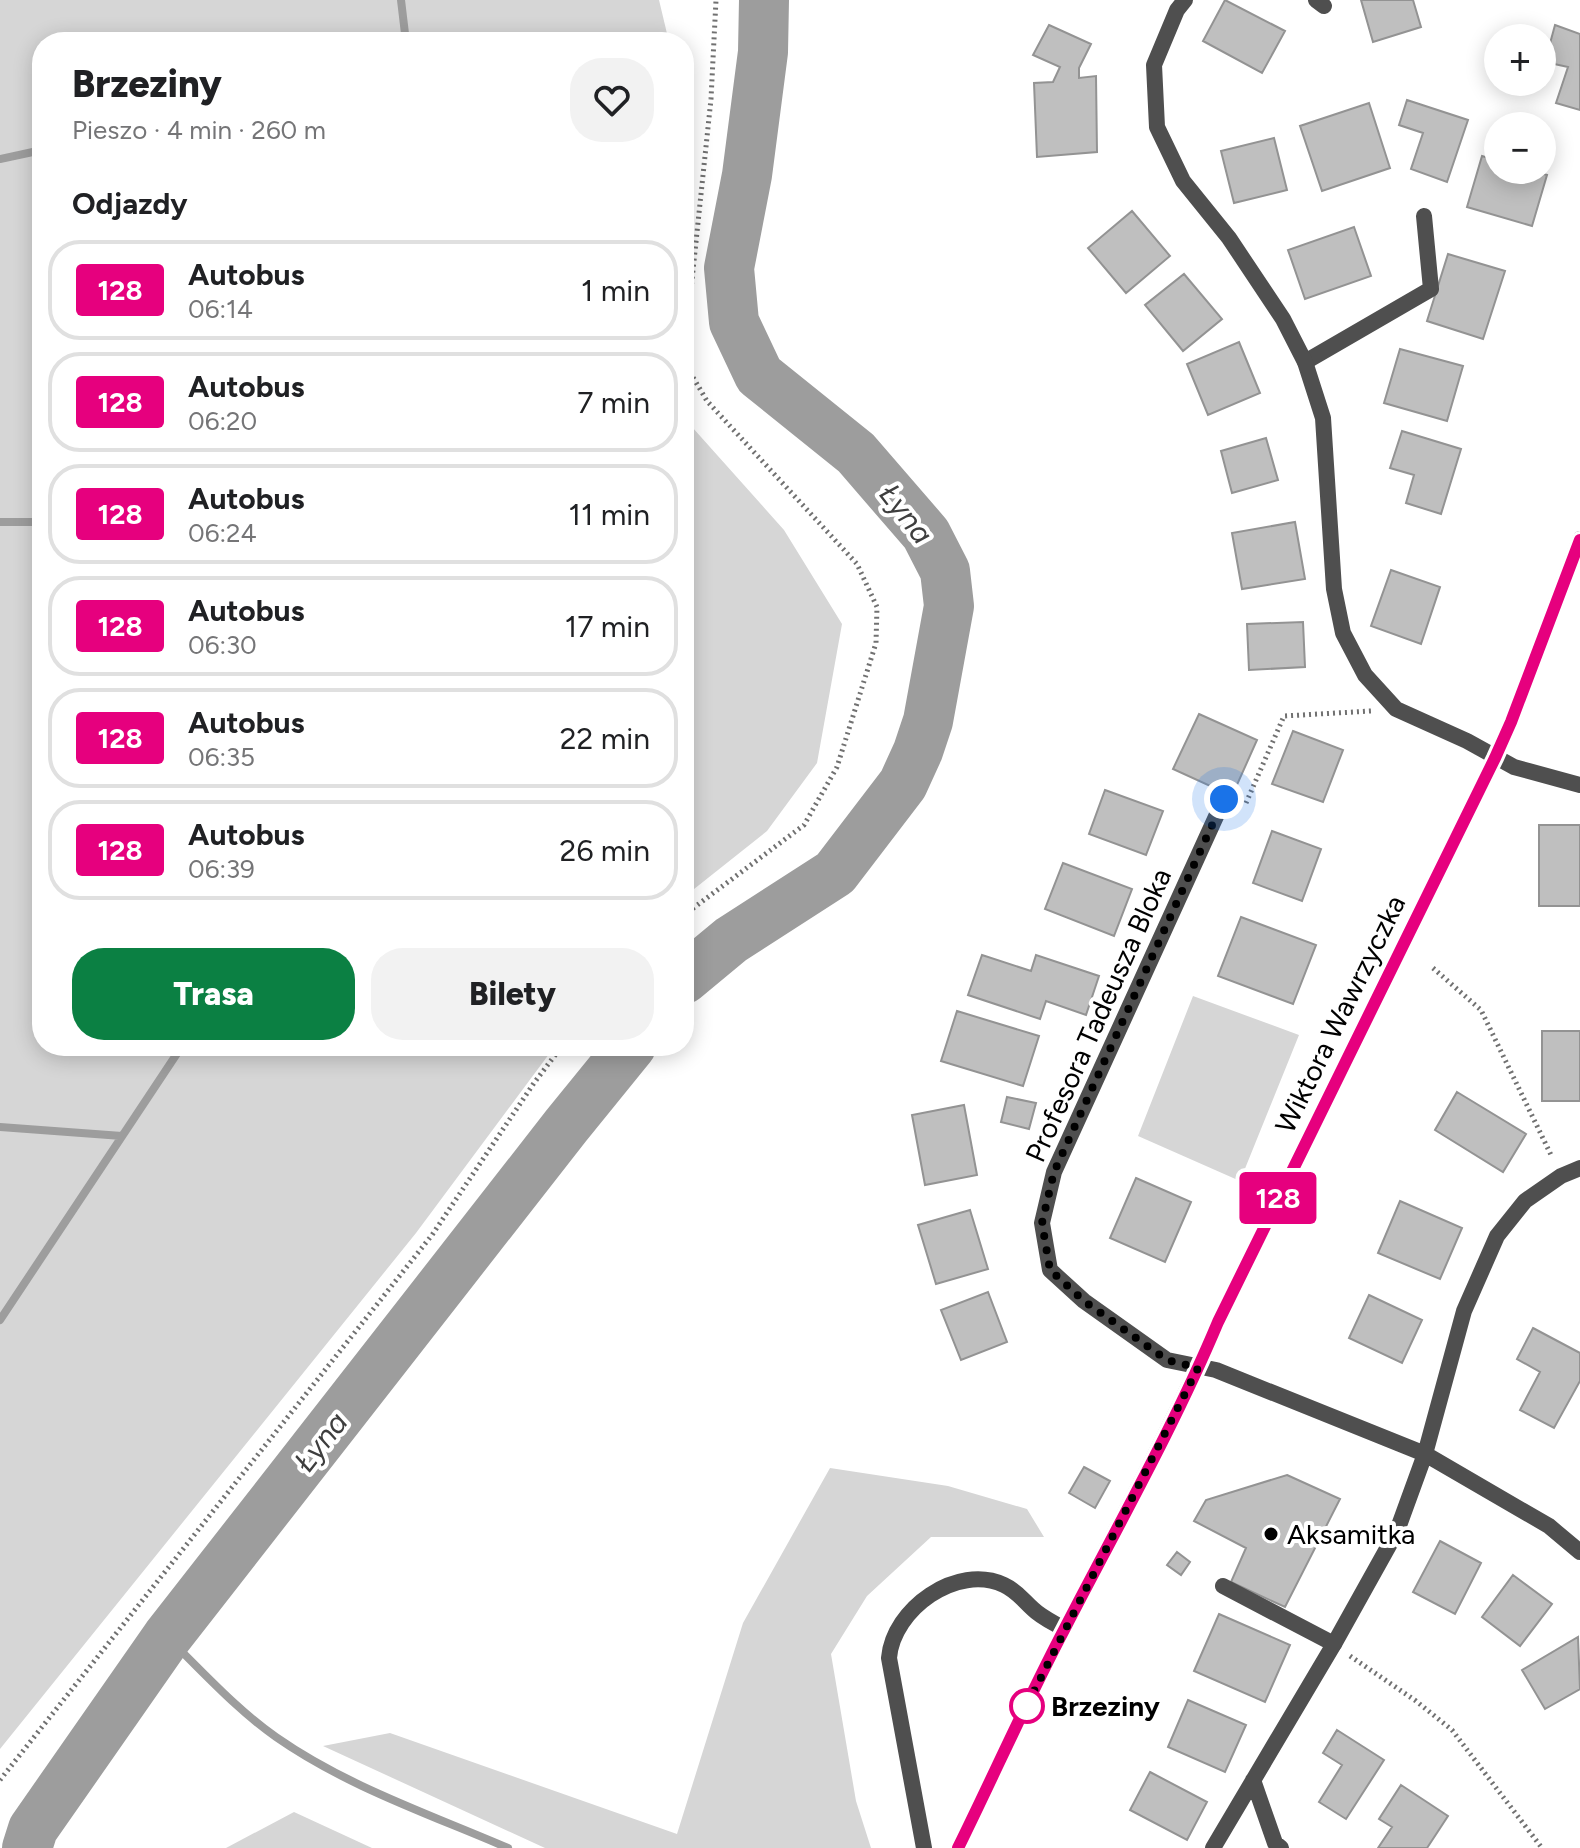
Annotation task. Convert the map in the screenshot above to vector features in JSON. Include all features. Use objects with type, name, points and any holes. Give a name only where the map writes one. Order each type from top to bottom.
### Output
[{"type":"street","points":[[1185,0],[1177,10],[1154,65],[1157,127],[1183,181],[1229,238],[1283,319],[1305,362],[1323,418],[1334,589],[1343,633],[1365,675],[1396,709],[1467,741],[1514,767],[1580,785]]},
{"type":"street","points":[[1305,362],[1431,289],[1424,216]]},
{"type":"street","name":"Wiktora Wawrzyczka","points":[[958,1848],[1064,1629],[1198,1368],[1495,758],[1580,539]]},
{"type":"street","name":"Profesora Tadeusza Bloka","points":[[1224,799],[1054,1172],[1042,1223],[1050,1270],[1084,1301],[1167,1360],[1216,1370],[1425,1454],[1549,1526],[1580,1552]]},
{"type":"street","points":[[1213,1848],[1397,1531],[1425,1454],[1464,1311],[1497,1236],[1525,1201],[1561,1176],[1580,1168]]},
{"type":"street","points":[[924,1848],[889,1658],[894,1633],[909,1613],[930,1594],[977,1579],[1002,1584],[1021,1595],[1034,1611],[1064,1629]]},
{"type":"street","points":[[1223,1586],[1334,1644]]},
{"type":"street","points":[[1253,1780],[1275,1843],[1281,1848]]},
{"type":"path","points":[[694,263],[711,99],[716,0]]},
{"type":"path","points":[[694,377],[707,401],[857,564],[877,607],[876,643],[837,767],[804,825],[694,908]]},
{"type":"path","points":[[1224,799],[1245,805],[1284,716],[1396,709]]},
{"type":"path","points":[[1433,968],[1481,1010],[1561,1176]]},
{"type":"path","points":[[0,1780],[432,1235],[554,1056]]},
{"type":"path","points":[[1334,1644],[1452,1730],[1542,1848]]},
{"type":"shaded area","points":[[0,0],[659,0],[667,32],[32,32],[32,1056],[548,1056],[416,1233],[0,1749]]},
{"type":"shaded area","points":[[694,429],[784,530],[842,624],[817,763],[767,831],[694,889]]},
{"type":"shaded area","points":[[1193,996],[1299,1035],[1240,1181],[1138,1136]]},
{"type":"shaded area","points":[[830,1468],[948,1486],[1027,1509],[1044,1537],[931,1537],[867,1596],[831,1654],[856,1801],[871,1848],[545,1848],[323,1746],[390,1733],[677,1834],[743,1623]]},
{"type":"shaded area","points":[[294,1812],[372,1848],[226,1848]]},
{"type":"building","points":[[1225,0],[1285,31],[1262,73],[1203,41]]},
{"type":"building","points":[[1361,0],[1413,0],[1421,27],[1373,42]]},
{"type":"building","points":[[1049,25],[1091,44],[1079,68],[1079,78],[1096,76],[1097,152],[1037,157],[1034,83],[1053,82],[1060,67],[1033,55]]},
{"type":"building","points":[[1556,25],[1580,34],[1580,110],[1556,103],[1568,67],[1556,64]]},
{"type":"building","points":[[1407,100],[1468,120],[1447,182],[1411,169],[1423,133],[1399,125]]},
{"type":"building","points":[[1369,103],[1390,168],[1322,191],[1300,126]]},
{"type":"building","points":[[1274,138],[1287,190],[1234,203],[1221,151]]},
{"type":"building","points":[[1482,156],[1484,184],[1544,184],[1532,226],[1467,207]]},
{"type":"building","points":[[1132,211],[1170,256],[1126,293],[1088,248]]},
{"type":"building","points":[[1354,227],[1371,276],[1305,299],[1288,250]]},
{"type":"building","points":[[1448,254],[1505,271],[1483,339],[1427,321]]},
{"type":"building","points":[[1184,274],[1222,319],[1183,351],[1145,305]]},
{"type":"building","points":[[1239,342],[1260,393],[1208,415],[1187,364]]},
{"type":"building","points":[[1400,349],[1463,366],[1447,421],[1384,403]]},
{"type":"building","points":[[1402,431],[1461,449],[1441,514],[1406,503],[1414,475],[1390,468]]},
{"type":"building","points":[[1266,438],[1278,480],[1232,493],[1221,451]]},
{"type":"building","points":[[1295,522],[1305,579],[1242,589],[1232,533]]},
{"type":"building","points":[[1391,570],[1440,587],[1421,644],[1371,626]]},
{"type":"building","points":[[1303,622],[1305,667],[1249,670],[1247,624]]},
{"type":"building","points":[[1199,714],[1257,740],[1232,796],[1173,769]]},
{"type":"building","points":[[1293,731],[1343,750],[1323,802],[1272,784]]},
{"type":"building","points":[[1105,790],[1163,811],[1146,855],[1089,834]]},
{"type":"building","points":[[1539,825],[1580,825],[1580,906],[1539,906]]},
{"type":"building","points":[[1272,831],[1321,849],[1302,901],[1253,883]]},
{"type":"building","points":[[1063,863],[1132,889],[1114,936],[1045,909]]},
{"type":"building","points":[[1241,917],[1316,945],[1293,1004],[1218,976]]},
{"type":"building","points":[[982,955],[1031,971],[1036,955],[1099,976],[1086,1015],[1046,1001],[1040,1019],[968,995]]},
{"type":"building","points":[[957,1011],[1039,1036],[1023,1086],[941,1061]]},
{"type":"building","points":[[1542,1031],[1580,1031],[1580,1101],[1542,1101]]},
{"type":"building","points":[[1457,1092],[1526,1134],[1503,1172],[1435,1130]]},
{"type":"building","points":[[1007,1097],[1036,1103],[1029,1129],[1001,1122]]},
{"type":"building","points":[[964,1105],[977,1175],[925,1185],[912,1115]]},
{"type":"building","points":[[1136,1178],[1191,1202],[1165,1262],[1110,1238]]},
{"type":"building","points":[[1400,1201],[1462,1228],[1440,1279],[1378,1253]]},
{"type":"building","points":[[970,1210],[988,1269],[936,1284],[918,1225]]},
{"type":"building","points":[[988,1292],[1007,1342],[961,1360],[941,1310]]},
{"type":"building","points":[[1369,1295],[1422,1320],[1402,1363],[1349,1338]]},
{"type":"building","points":[[1533,1328],[1580,1353],[1580,1381],[1554,1428],[1520,1410],[1540,1372],[1517,1359]]},
{"type":"building","points":[[1084,1467],[1110,1481],[1095,1508],[1069,1493]]},
{"type":"building","name":"Aksamitka","points":[[1287,1475],[1340,1499],[1285,1607],[1231,1582],[1246,1548],[1194,1521],[1206,1500]]},
{"type":"building","points":[[1440,1541],[1481,1563],[1455,1614],[1413,1592]]},
{"type":"building","points":[[1177,1552],[1190,1562],[1181,1575],[1167,1565]]},
{"type":"building","points":[[1513,1575],[1552,1604],[1520,1646],[1482,1617]]},
{"type":"building","points":[[1219,1614],[1290,1645],[1265,1702],[1194,1671]]},
{"type":"building","points":[[1578,1637],[1580,1689],[1545,1709],[1522,1670]]},
{"type":"building","points":[[1188,1700],[1246,1725],[1225,1772],[1168,1747]]},
{"type":"building","points":[[1337,1730],[1384,1760],[1346,1819],[1319,1802],[1342,1765],[1323,1753]]},
{"type":"building","points":[[1150,1772],[1207,1802],[1187,1840],[1130,1810]]},
{"type":"building","points":[[1401,1785],[1448,1816],[1427,1848],[1378,1848],[1392,1827],[1379,1819]]},
{"type":"waterway","points":[[401,0],[405,32]]},
{"type":"waterway","name":"Łyna","points":[[694,971],[731,940],[835,873],[903,784],[928,721],[949,606],[945,571],[926,534],[856,453],[759,375],[734,322],[729,268],[747,175],[763,52],[764,0]]},
{"type":"waterway","points":[[0,159],[32,152]]},
{"type":"waterway","points":[[0,522],[32,522]]},
{"type":"waterway","points":[[0,1320],[175,1056]]},
{"type":"waterway","name":"Łyna","points":[[27,1848],[33,1829],[167,1637],[623,1056]]},
{"type":"waterway","points":[[0,1127],[122,1136]]},
{"type":"waterway","points":[[167,1637],[247,1714],[303,1754],[389,1798],[508,1848]]},
{"type":"bus line","name":"128","points":[[958,1848],[1064,1629],[1198,1368],[1495,758],[1580,540]]},
{"type":"place","name":"Aksamitka","points":[[1271,1534]]},
{"type":"place","name":"Brzeziny","points":[[1027,1706]]},
{"type":"route","points":[[1027,1706],[1024,1711],[1198,1368],[1167,1360],[1067,1286],[1050,1270],[1042,1223],[1054,1172],[1224,799]]}]
